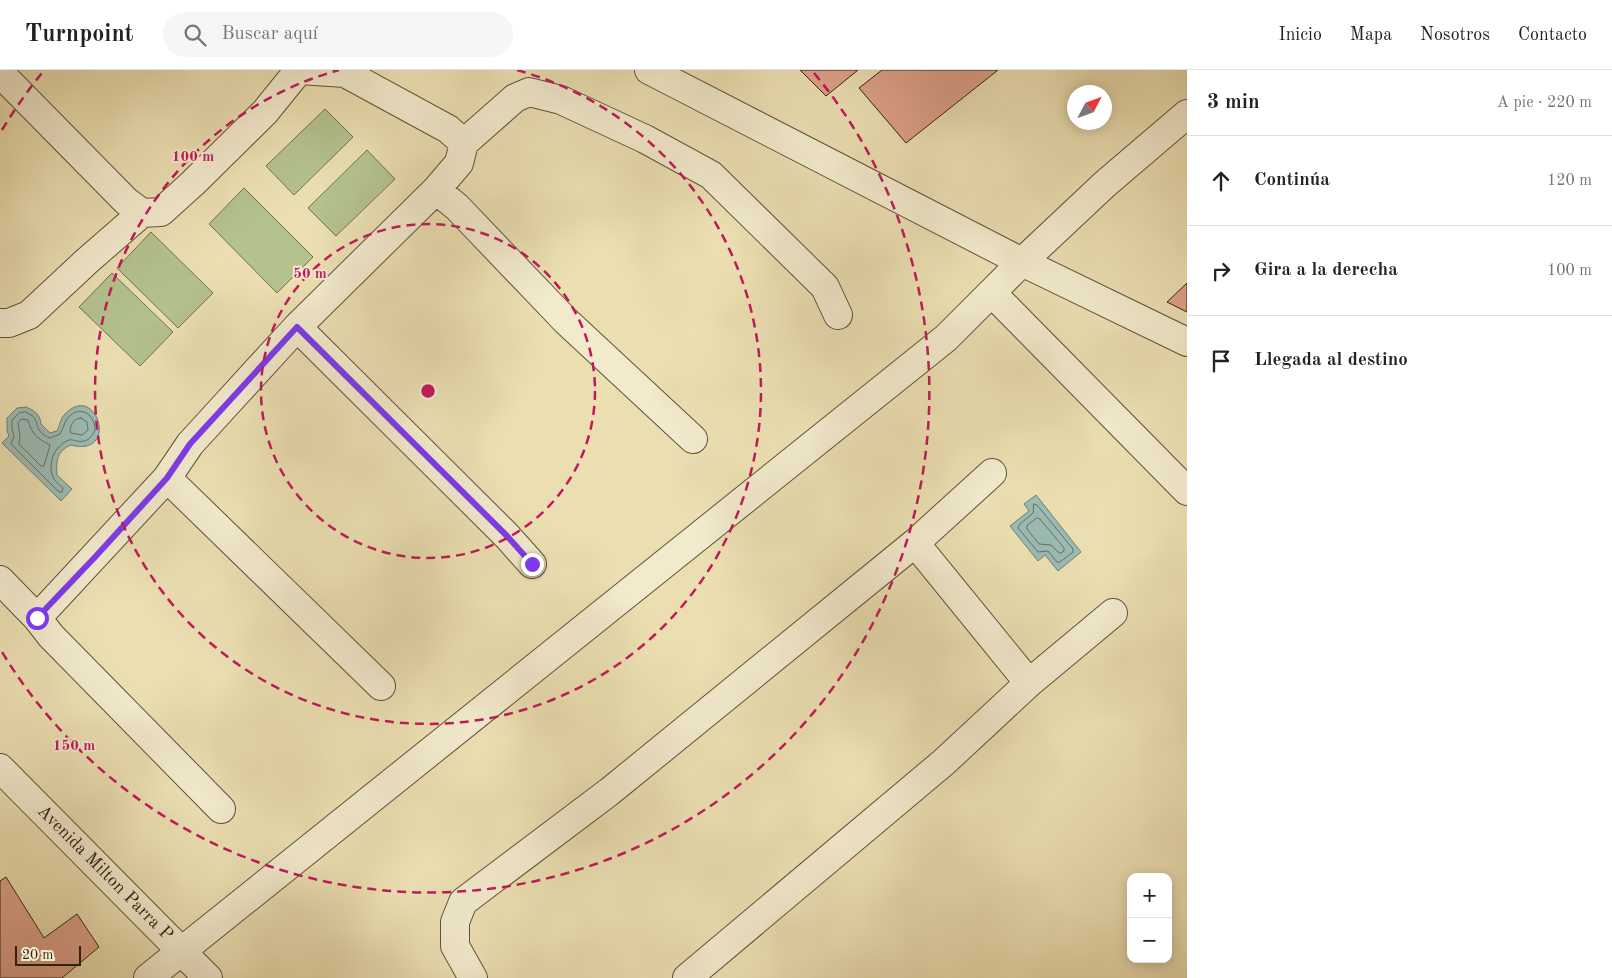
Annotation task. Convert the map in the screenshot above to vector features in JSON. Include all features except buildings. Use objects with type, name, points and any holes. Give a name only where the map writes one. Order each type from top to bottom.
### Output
[{"type":"street","points":[[0,72],[126,201],[142,212],[161,212],[265,112],[300,70],[345,74],[448,129],[464,143]]},
{"type":"street","points":[[648,70],[1022,262],[1187,342]]},
{"type":"street","points":[[37,618],[167,478],[190,444],[297,327],[436,190],[459,162],[464,143],[515,98],[529,92],[560,100],[645,139],[711,175],[825,287],[838,315]]},
{"type":"street","points":[[148,978],[946,338],[1104,184],[1187,114]]},
{"type":"street","points":[[436,190],[457,207],[566,321],[693,439]]},
{"type":"street","points":[[0,323],[9,323],[29,315],[142,212]]},
{"type":"street","points":[[992,293],[1187,492]]},
{"type":"street","points":[[297,327],[507,536],[532,564]]},
{"type":"street","points":[[473,978],[455,946],[455,922],[463,902],[609,792],[915,543],[992,473]]},
{"type":"street","points":[[167,478],[380,686]]},
{"type":"street","points":[[915,543],[1030,683]]},
{"type":"street","points":[[0,580],[37,618],[51,636],[221,809]]},
{"type":"street","points":[[687,978],[944,762],[1030,683],[1113,613]]},
{"type":"street","name":"Avenida Milton Parra P","points":[[0,768],[208,978]]},
{"type":"green space","points":[[325,109],[353,137],[294,195],[266,166]]},
{"type":"green space","points":[[367,150],[395,179],[336,236],[308,208]]},
{"type":"green space","points":[[244,188],[313,257],[277,293],[209,224]]},
{"type":"green space","points":[[151,232],[213,293],[178,328],[117,268]]},
{"type":"green space","points":[[112,273],[173,332],[140,366],[79,307]]},
{"type":"water","points":[[76,406],[86,407],[94,413],[98,422],[99,432],[95,441],[86,446],[71,445],[66,447],[58,457],[57,475],[72,489],[61,501],[2,443],[9,436],[7,418],[17,408],[26,407],[36,413],[40,418],[41,424],[50,433],[57,431],[63,416]]},
{"type":"water","points":[[1036,495],[1081,552],[1058,571],[1045,555],[1038,561],[1010,526],[1029,511],[1024,504]]},
{"type":"route","points":[[37,618],[167,478],[190,444],[297,327],[507,536],[532,564]]}]
